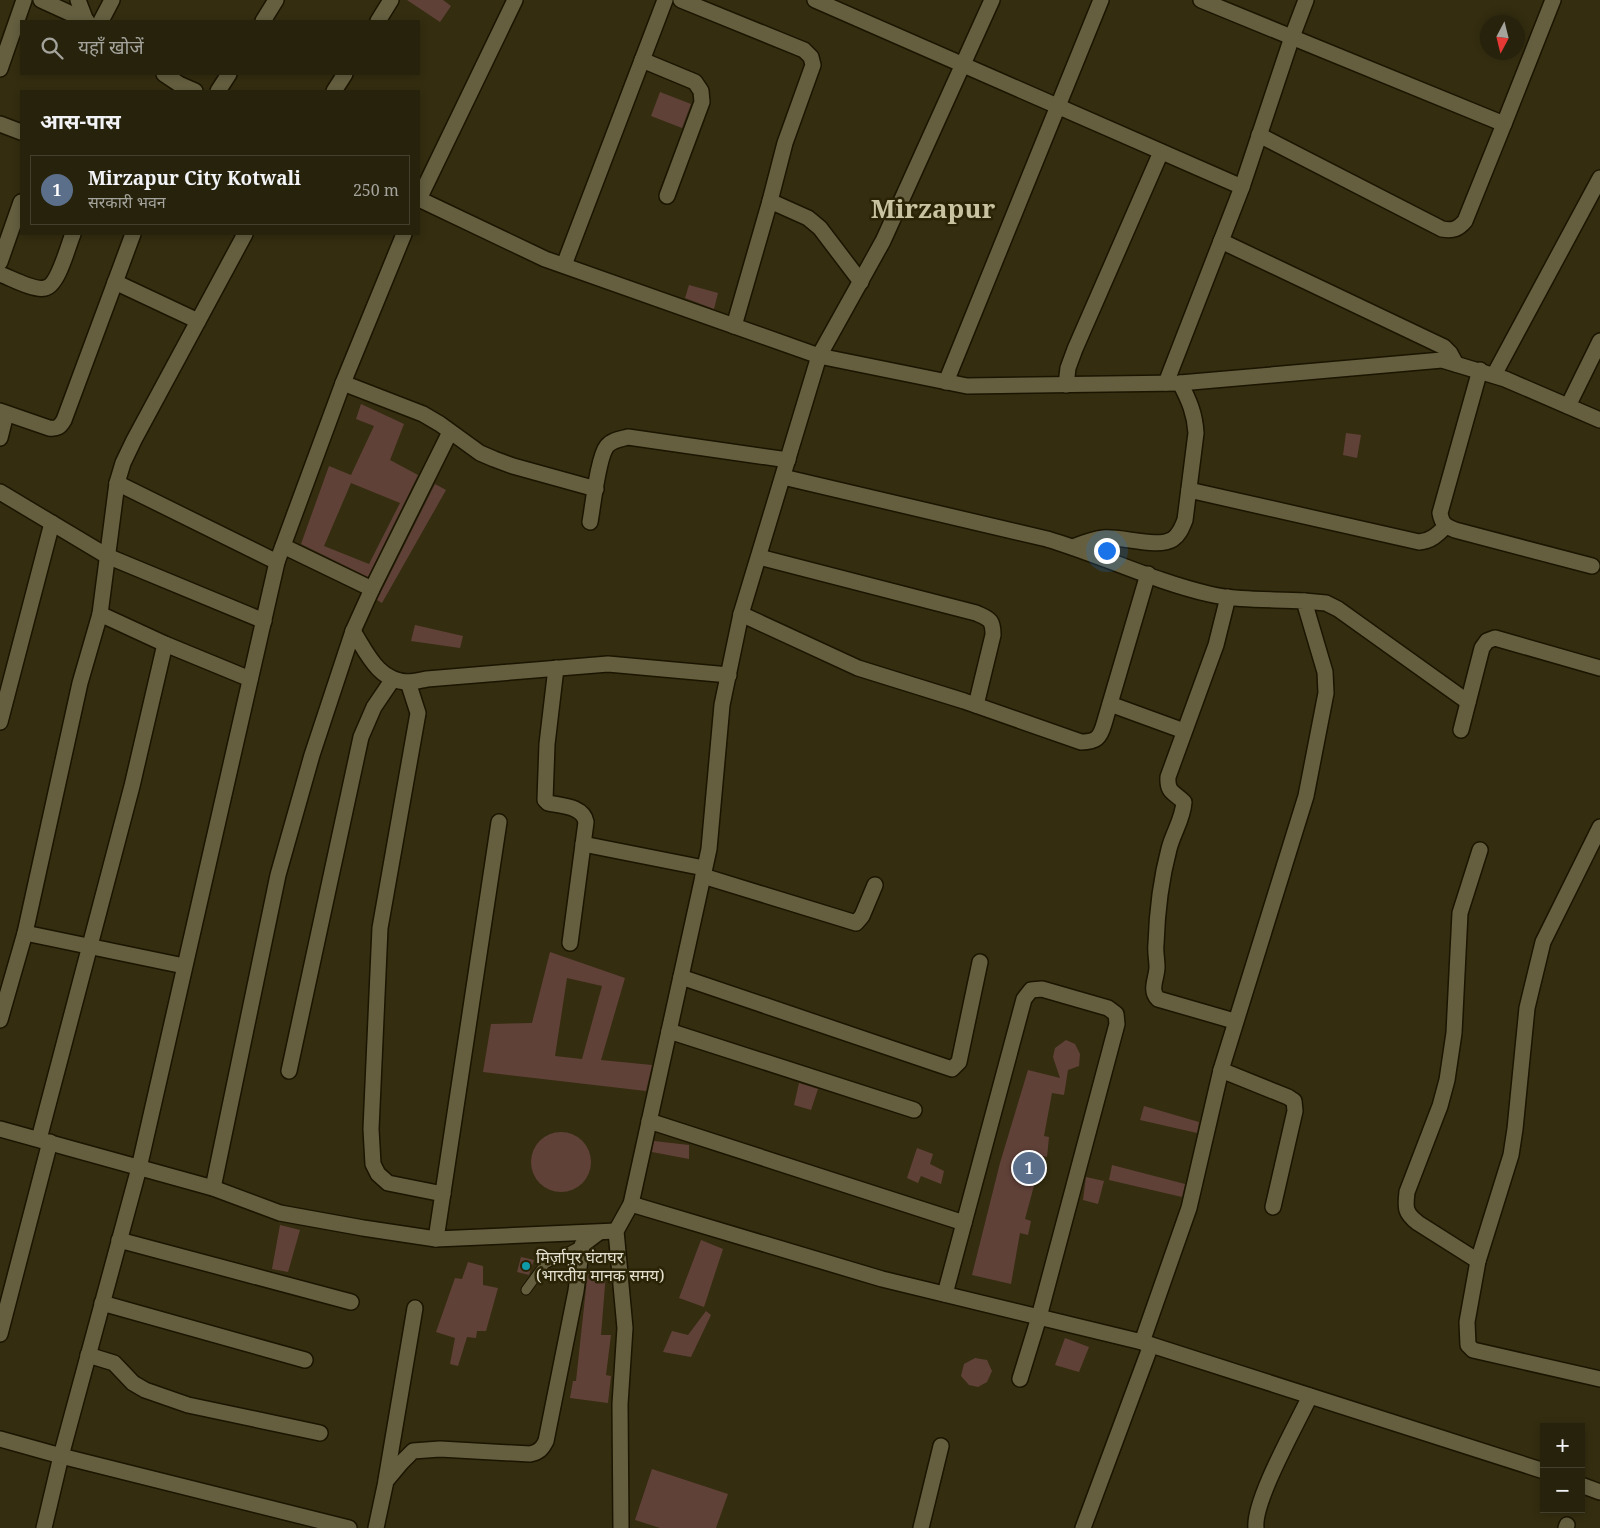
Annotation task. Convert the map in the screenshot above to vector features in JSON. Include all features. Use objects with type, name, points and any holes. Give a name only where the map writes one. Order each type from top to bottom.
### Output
[{"type":"street","points":[[0,69],[24,0]]},
{"type":"street","points":[[41,0],[84,20]]},
{"type":"street","points":[[78,0],[86,20]]},
{"type":"street","points":[[102,20],[112,0]]},
{"type":"street","points":[[264,20],[276,0]]},
{"type":"street","points":[[420,197],[515,0]]},
{"type":"street","points":[[564,266],[665,0]]},
{"type":"street","points":[[681,0],[804,50],[811,57],[813,65],[811,76],[784,143],[770,200],[734,326]]},
{"type":"street","points":[[815,0],[1242,187]]},
{"type":"street","points":[[621,1528],[620,1404],[625,1328],[616,1232],[631,1204],[709,849],[722,705],[742,614],[819,356],[883,241],[992,0]]},
{"type":"street","points":[[946,382],[1101,0]]},
{"type":"street","points":[[1201,0],[1504,124]]},
{"type":"street","points":[[1173,383],[1306,0]]},
{"type":"street","points":[[1259,135],[1442,229],[1451,230],[1459,228],[1465,221],[1553,0]]},
{"type":"street","points":[[378,20],[388,1]]},
{"type":"street","points":[[642,60],[695,82],[702,91],[702,102],[667,196]]},
{"type":"street","points":[[166,75],[193,90]]},
{"type":"street","points":[[219,90],[228,75]]},
{"type":"street","points":[[335,90],[344,75]]},
{"type":"street","points":[[0,124],[20,132]]},
{"type":"street","points":[[1066,385],[1068,368],[1075,348],[1161,152]]},
{"type":"street","points":[[1592,566],[1446,526],[1441,522],[1440,513],[1487,373],[1600,178]]},
{"type":"street","points":[[420,199],[545,259],[819,356],[966,386],[1173,383],[1442,360],[1487,373],[1600,420]]},
{"type":"street","points":[[770,200],[808,218],[820,228],[861,282]]},
{"type":"street","points":[[0,262],[20,205]]},
{"type":"street","points":[[0,274],[34,288],[44,289],[50,286],[56,279],[73,235]]},
{"type":"street","points":[[0,438],[3,412],[49,428],[55,429],[60,427],[133,235]]},
{"type":"street","points":[[0,1020],[24,933],[80,683],[100,614],[117,483],[123,463],[244,235]]},
{"type":"street","points":[[44,1528],[61,1456],[139,1168],[277,562],[343,383],[404,235]]},
{"type":"street","points":[[1221,241],[1444,347],[1456,364]]},
{"type":"street","points":[[115,282],[198,321]]},
{"type":"street","points":[[1568,406],[1600,341]]},
{"type":"street","points":[[343,383],[423,414],[480,453],[494,459],[596,489]]},
{"type":"street","points":[[1073,546],[1103,538],[1162,543],[1172,540],[1180,532],[1185,520],[1196,420],[1192,406],[1173,383]]},
{"type":"street","points":[[213,1188],[278,874],[312,755],[353,632],[372,589],[450,432]]},
{"type":"street","points":[[590,522],[602,456],[607,445],[615,440],[628,437],[788,460]]},
{"type":"street","points":[[782,477],[1073,546],[1186,588],[1211,595],[1326,603],[1338,609],[1468,702]]},
{"type":"street","points":[[117,483],[277,562]]},
{"type":"street","points":[[1189,490],[1419,542],[1434,538],[1446,526]]},
{"type":"street","points":[[0,492],[107,556],[264,621]]},
{"type":"street","points":[[0,722],[52,523]]},
{"type":"street","points":[[283,546],[372,589]]},
{"type":"street","points":[[759,557],[976,613],[988,619],[993,624],[993,635],[976,705]]},
{"type":"street","points":[[742,614],[858,668],[976,705],[1081,742],[1094,742],[1100,735],[1110,704],[1148,574]]},
{"type":"street","points":[[1228,597],[1216,645],[1168,777],[1167,786],[1171,792],[1184,802],[1184,810],[1169,848],[1163,884],[1156,945],[1157,968],[1153,987],[1154,995],[1165,1002],[1234,1021]]},
{"type":"street","points":[[1083,1528],[1147,1344],[1189,1208],[1220,1070],[1306,796],[1326,693],[1325,672],[1304,601]]},
{"type":"street","points":[[100,614],[165,644],[250,679]]},
{"type":"street","points":[[353,632],[380,671],[393,679],[408,682],[427,678],[608,664],[729,675]]},
{"type":"street","points":[[1461,730],[1482,648],[1487,641],[1495,638],[1600,668]]},
{"type":"street","points":[[0,1334],[90,946],[132,786],[165,644]]},
{"type":"street","points":[[556,668],[547,744],[545,800],[548,803],[579,810],[585,816],[586,822],[570,943]]},
{"type":"street","points":[[289,1071],[361,737],[374,707],[393,679]]},
{"type":"street","points":[[408,682],[418,713],[380,928],[371,1129],[373,1164],[378,1174],[388,1183],[443,1194]]},
{"type":"street","points":[[1110,704],[1184,731]]},
{"type":"street","points":[[436,1239],[499,822]]},
{"type":"street","points":[[1600,827],[1543,942],[1527,1008],[1511,1155],[1478,1261],[1467,1322],[1468,1345],[1473,1350],[1600,1379]]},
{"type":"street","points":[[583,844],[704,872],[856,923],[862,916],[874,885]]},
{"type":"street","points":[[1478,1261],[1418,1223],[1409,1216],[1405,1206],[1407,1192],[1440,1106],[1447,1080],[1454,1033],[1460,913],[1480,850]]},
{"type":"street","points":[[24,933],[184,966]]},
{"type":"street","points":[[681,977],[952,1069],[959,1062],[980,962]]},
{"type":"street","points":[[945,1294],[1024,999],[1031,990],[1042,988],[1108,1008],[1116,1014],[1117,1024],[1039,1317],[1020,1379]]},
{"type":"street","points":[[669,1031],[914,1110]]},
{"type":"street","points":[[1220,1070],[1294,1101],[1295,1111],[1273,1207]]},
{"type":"street","points":[[649,1121],[964,1223]]},
{"type":"street","points":[[0,1129],[213,1188],[280,1213],[436,1239],[616,1232]]},
{"type":"street","points":[[631,1204],[882,1279],[1147,1344],[1540,1470]]},
{"type":"street","points":[[386,1481],[413,1451],[440,1449],[530,1454],[538,1453],[542,1449],[546,1441],[572,1310],[582,1245],[598,1233]]},
{"type":"street","points":[[119,1240],[351,1302]]},
{"type":"street","points":[[102,1303],[305,1360]]},
{"type":"street","points":[[376,1528],[386,1481],[415,1308]]},
{"type":"street","points":[[88,1355],[114,1363],[133,1383],[145,1390],[188,1405],[320,1433]]},
{"type":"street","points":[[1256,1528],[1255,1519],[1264,1492],[1310,1396]]},
{"type":"street","points":[[0,1439],[349,1528]]},
{"type":"street","points":[[921,1528],[941,1446]]},
{"type":"street","points":[[1585,1486],[1600,1492]]},
{"type":"lane","points":[[526,1290],[545,1264],[582,1245]]},
{"type":"building","points":[[407,0],[443,0],[451,6],[440,22]]},
{"type":"building","points":[[660,92],[691,104],[682,128],[651,116]]},
{"type":"building","points":[[689,285],[718,293],[714,309],[685,298]]},
{"type":"building","points":[[361,404],[404,424],[390,460],[418,475],[368,577],[301,544],[329,466],[351,475],[374,426],[356,419]],"holes":[[[351,483],[400,503],[369,564],[324,546]]]},
{"type":"building","points":[[1346,433],[1361,435],[1357,458],[1343,455]]},
{"type":"building","points":[[435,484],[446,490],[382,603],[377,600]]},
{"type":"building","points":[[415,625],[463,636],[460,648],[411,641]]},
{"type":"building","points":[[550,952],[625,978],[601,1060],[652,1065],[646,1091],[483,1072],[491,1024],[532,1023]],"holes":[[[567,978],[602,986],[582,1059],[555,1056]]]},
{"type":"building","points":[[1066,1040],[1075,1044],[1080,1054],[1079,1066],[1068,1070],[1064,1095],[1052,1093],[1044,1136],[1049,1137],[1047,1157],[1042,1156],[1025,1219],[1031,1221],[1028,1235],[1020,1233],[1011,1284],[972,1275],[1000,1163],[1028,1070],[1060,1078],[1053,1057],[1055,1048]]},
{"type":"building","points":[[799,1083],[818,1089],[811,1110],[794,1105]]},
{"type":"building","points":[[1144,1106],[1199,1122],[1197,1133],[1140,1120]]},
{"type":"building","points":[[555,1132],[567,1132],[578,1137],[586,1145],[591,1156],[589,1174],[578,1187],[567,1192],[555,1192],[544,1187],[536,1179],[531,1168],[531,1156],[536,1145],[544,1137]]},
{"type":"building","points":[[654,1141],[689,1145],[689,1159],[652,1152]]},
{"type":"building","points":[[917,1148],[933,1154],[930,1164],[944,1171],[941,1184],[921,1176],[918,1183],[907,1178]]},
{"type":"building","points":[[1112,1165],[1185,1184],[1182,1197],[1109,1180]]},
{"type":"building","points":[[1086,1177],[1104,1181],[1098,1204],[1083,1200]]},
{"type":"building","points":[[280,1225],[300,1230],[288,1272],[272,1269]]},
{"type":"building","points":[[701,1240],[723,1249],[704,1307],[679,1298]]},
{"type":"building","points":[[521,1257],[534,1260],[529,1275],[517,1272]]},
{"type":"building","points":[[468,1262],[483,1266],[483,1285],[498,1288],[486,1331],[477,1331],[476,1338],[467,1337],[458,1366],[450,1364],[455,1338],[436,1332],[455,1278],[462,1279]]},
{"type":"building","points":[[588,1270],[606,1273],[601,1335],[611,1335],[606,1375],[611,1376],[608,1403],[570,1398],[573,1381],[576,1381]]},
{"type":"building","points":[[706,1311],[711,1315],[691,1357],[663,1352],[672,1331],[688,1335]]},
{"type":"building","points":[[1065,1338],[1089,1347],[1079,1372],[1055,1365]]},
{"type":"building","points":[[975,1358],[987,1360],[992,1371],[987,1382],[978,1387],[969,1385],[961,1376],[964,1364]]},
{"type":"building","points":[[652,1469],[728,1494],[716,1528],[660,1528],[635,1520]]},
{"type":"place","name":"Mirzapur City Kotwali","points":[[1029,1168]]},
{"type":"place","name":"मिर्ज़ापुर घंटाघर (भारतीय मानक समय)","points":[[526,1266]]},
{"type":"district","name":"Mirzapur","points":[[933,208]]}]
